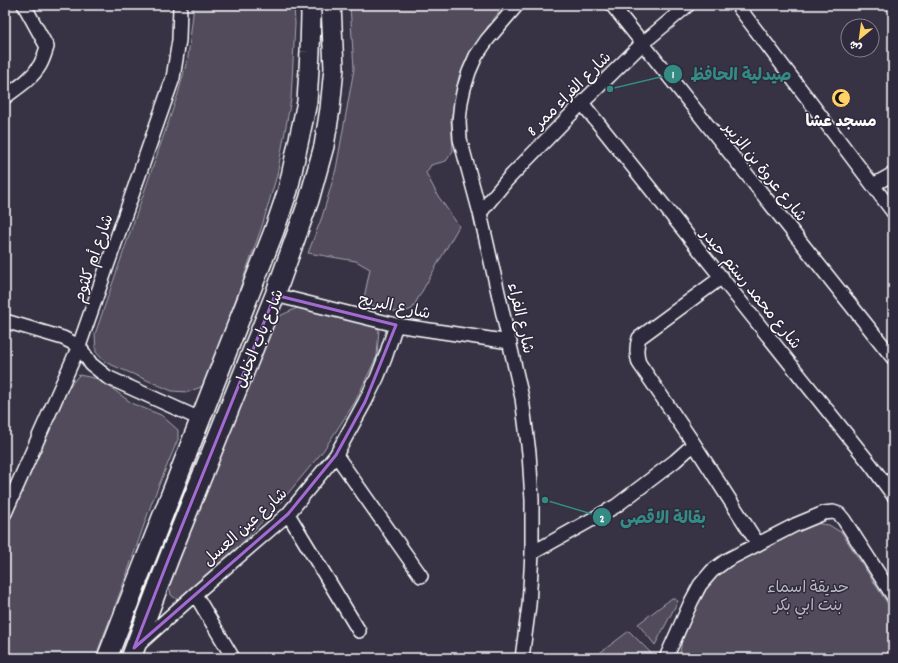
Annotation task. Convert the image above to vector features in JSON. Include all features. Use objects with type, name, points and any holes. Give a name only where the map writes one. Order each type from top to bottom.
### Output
[{"type":"main road","name":"شارع باب الخليل","points":[[107,658],[274,231],[288,190],[307,102],[310,52],[310,5]]},
{"type":"main road","name":"شارع باب الخليل","points":[[132,653],[275,295],[309,200],[324,146],[330,109],[334,68],[331,5]]},
{"type":"street","points":[[5,97],[30,78],[39,67],[47,47],[24,5]]},
{"type":"street","name":"شارع أم كلثوم","points":[[5,513],[79,346],[172,78],[179,40],[180,5]]},
{"type":"street","name":"شارع الفراء","points":[[517,5],[487,40],[476,56],[469,72],[461,102],[459,121],[460,138],[480,214],[522,398],[529,453],[532,500],[532,553],[529,605],[522,658]]},
{"type":"street","name":"شارع عروة بن الزبير","points":[[612,5],[893,358]]},
{"type":"street","name":"شارع الفراء ممر 8","points":[[480,214],[507,180],[582,103],[642,44],[688,5]]},
{"type":"street","points":[[737,5],[893,212]]},
{"type":"street","name":"شارع محمد رستم حيدر","points":[[582,103],[722,277],[893,494]]},
{"type":"street","points":[[873,185],[893,174]]},
{"type":"street","points":[[722,277],[639,338],[636,346],[636,354],[639,364],[694,444],[758,544]]},
{"type":"street","name":"شارع البريج","points":[[275,295],[396,325],[510,342]]},
{"type":"street","points":[[5,322],[63,338],[79,346],[90,364],[107,377],[200,419]]},
{"type":"street","name":"شارع عين العسل","points":[[132,653],[195,594],[288,514],[336,455],[377,378],[396,325]]},
{"type":"street","points":[[532,553],[616,506],[675,462],[694,444]]},
{"type":"street","points":[[336,455],[421,576]]},
{"type":"street","points":[[666,658],[700,585],[712,572],[726,560],[795,525],[824,513],[833,512],[840,514],[893,596]]},
{"type":"street","points":[[288,514],[360,631]]},
{"type":"street","points":[[195,594],[233,658]]},
{"type":"highlighted area","points":[[275,295],[396,325],[365,402],[336,455],[306,492],[288,514],[134,648],[169,558]]},
{"type":"green space","points":[[193,5],[294,5],[295,24],[291,99],[277,175],[262,226],[209,375],[201,387],[188,392],[172,391],[105,362],[96,352],[95,334],[178,94],[188,57]]},
{"type":"green space","points":[[350,5],[505,5],[488,26],[459,76],[451,120],[453,151],[446,161],[431,165],[426,173],[438,196],[459,226],[412,309],[401,313],[363,303],[370,269],[356,261],[308,253],[322,217],[336,169],[354,69]]},
{"type":"green space","points":[[308,303],[379,329],[377,356],[355,402],[323,451],[280,503],[183,604],[171,595],[169,585],[275,318]]},
{"type":"green space","points":[[79,375],[99,379],[133,404],[161,415],[178,430],[178,439],[152,502],[123,585],[95,658],[5,658],[5,513],[52,407]]},
{"type":"green space","name":"حديقة اسماء بنت ابي بكر","points":[[815,523],[829,525],[842,533],[893,612],[893,658],[681,658],[680,653],[682,640],[702,594],[715,577],[747,555]]},
{"type":"green space","points":[[672,598],[678,601],[655,645],[638,624]]},
{"type":"green space","points":[[629,631],[652,654],[650,658],[593,658]]},
{"type":"place","name":"صيدلية الحافظ","points":[[610,89]]},
{"type":"place","name":"مسجد عشا","points":[[841,98]]},
{"type":"place","name":"بقالة الاقصى","points":[[545,500]]}]
